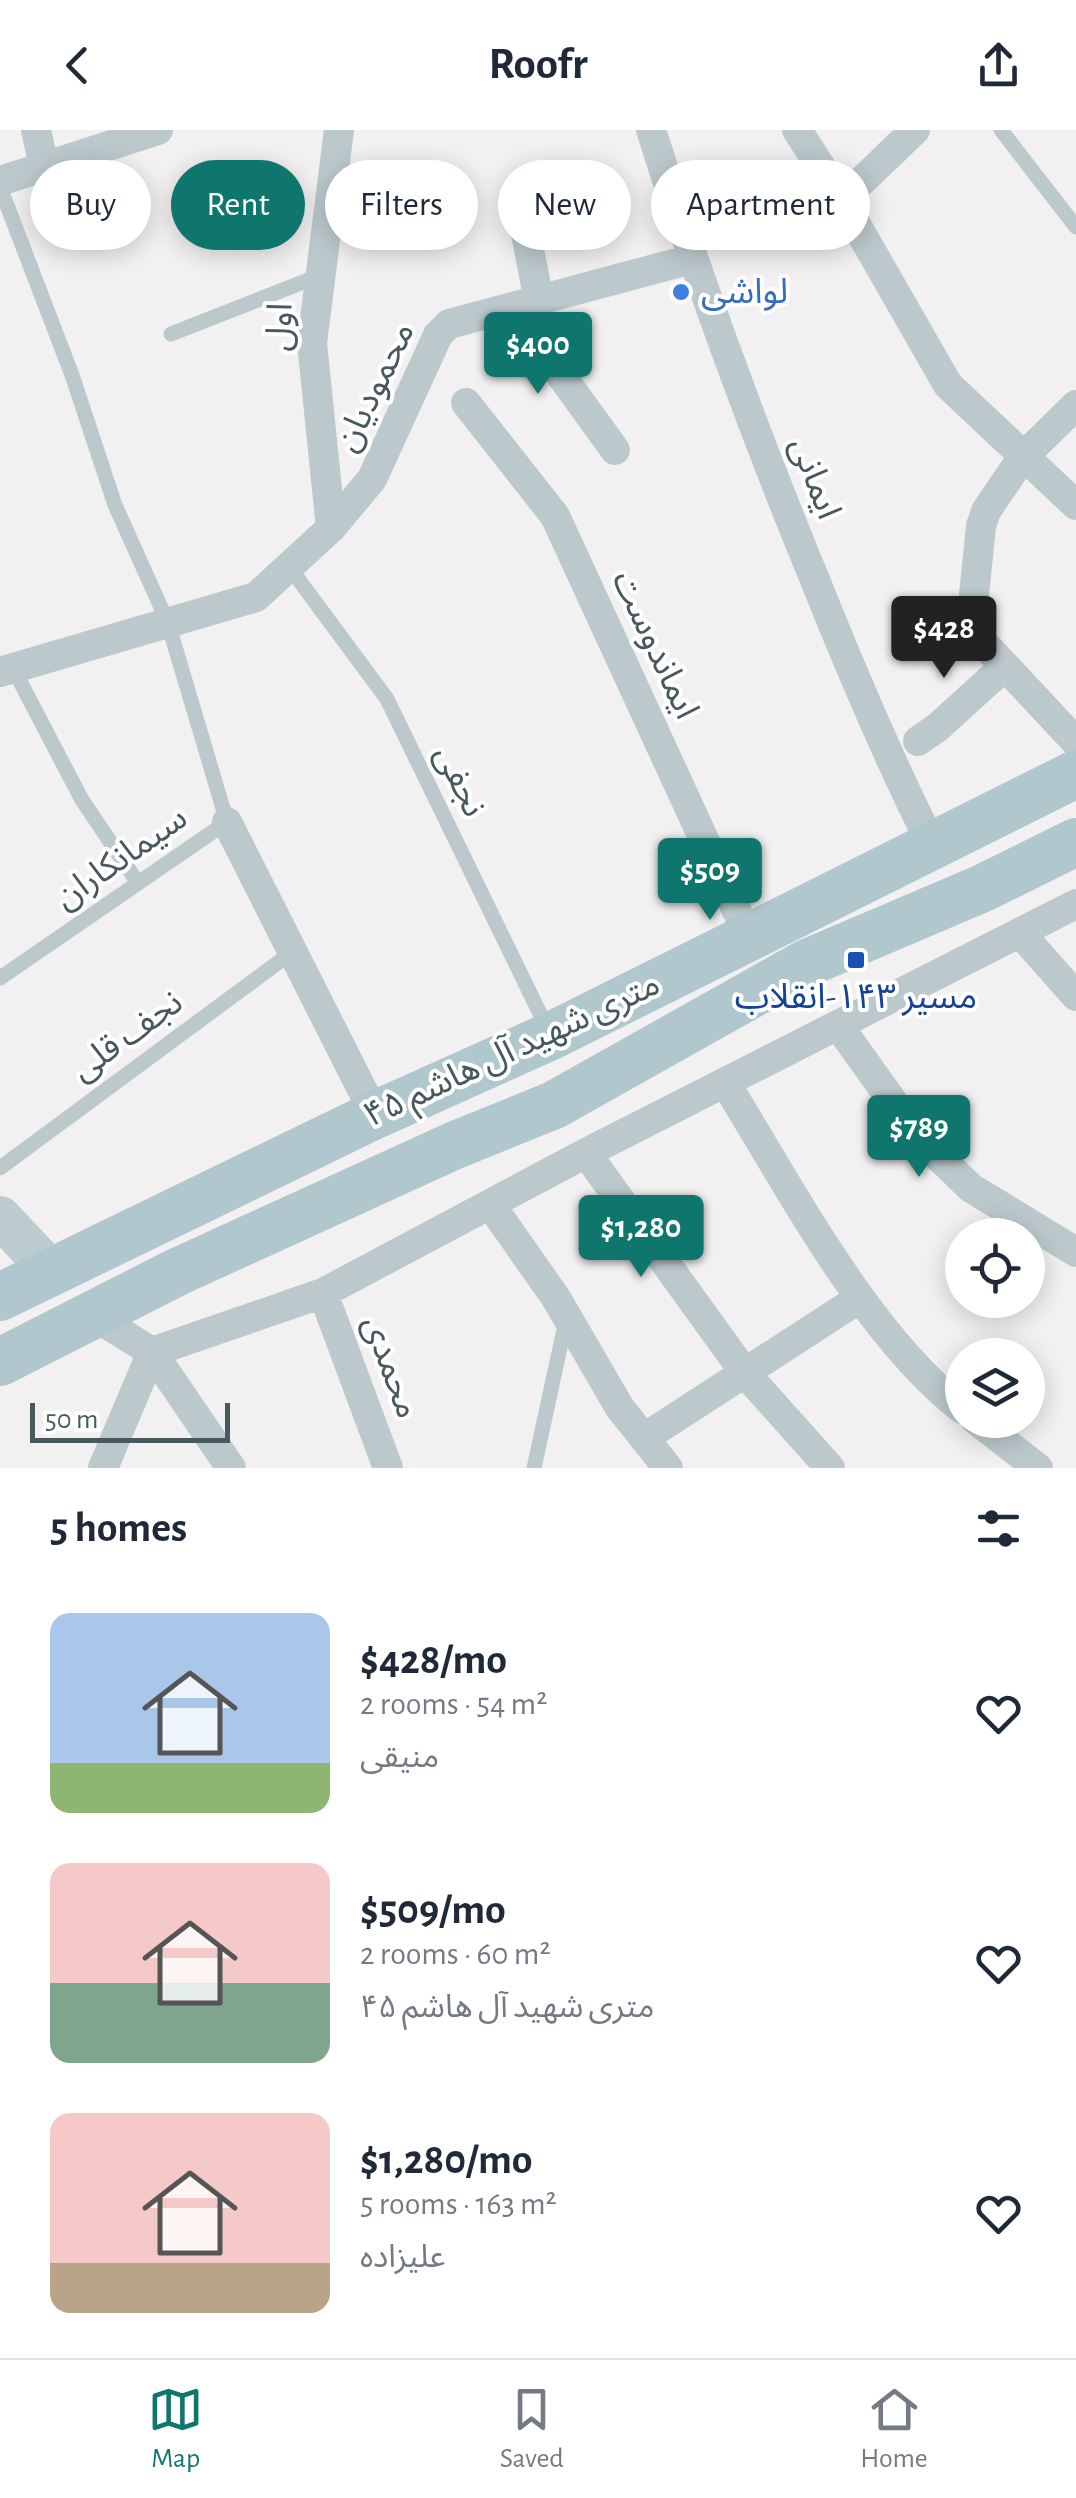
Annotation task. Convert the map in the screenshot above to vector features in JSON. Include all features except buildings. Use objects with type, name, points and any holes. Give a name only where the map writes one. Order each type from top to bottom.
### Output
[{"type":"main road","name":"۴۵ متری شهید آل هاشم","points":[[0,1297],[375,1115],[551,1036],[1076,774]]},
{"type":"main road","name":"۴۵ متری شهید آل هاشم","points":[[0,1362],[92,1314],[453,1146],[554,1104],[807,963],[982,888],[1076,842]]},
{"type":"street","points":[[36,130],[43,160]]},
{"type":"street","points":[[63,160],[158,130]]},
{"type":"street","name":"اول","points":[[331,528],[312,343],[339,130]]},
{"type":"street","name":"ایمانی","points":[[651,130],[692,258],[782,500],[885,753],[932,845]]},
{"type":"street","points":[[797,130],[816,160]]},
{"type":"street","points":[[870,174],[916,130]]},
{"type":"street","points":[[0,184],[30,172]]},
{"type":"street","points":[[870,249],[948,385],[1076,506]]},
{"type":"street","points":[[524,250],[539,345],[615,450]]},
{"type":"street","name":"محمودیان","points":[[6,670],[256,597],[331,528],[372,479],[438,335],[449,324],[692,258]]},
{"type":"street","name":"ایماندوست","points":[[466,403],[554,516],[748,935]]},
{"type":"street","points":[[1076,405],[1022,458],[986,511],[972,615],[976,635],[1076,742]]},
{"type":"street","points":[[918,741],[1005,666]]},
{"type":"street","points":[[227,822],[375,1115]]},
{"type":"street","points":[[103,1468],[152,1352],[323,1293],[586,1153],[1076,904]]},
{"type":"street","points":[[1020,932],[1076,996]]},
{"type":"street","points":[[838,1025],[918,1137],[971,1188],[1076,1252]]},
{"type":"street","points":[[726,1084],[860,1298],[945,1396]]},
{"type":"street","points":[[586,1153],[745,1373],[830,1468]]},
{"type":"street","points":[[490,1204],[567,1315],[620,1408],[668,1468]]},
{"type":"street","points":[[0,1217],[52,1272]]},
{"type":"street","name":"محمدی","points":[[323,1293],[388,1468]]},
{"type":"street","points":[[644,1438],[860,1298]]},
{"type":"street","points":[[92,1314],[152,1352],[230,1468]]},
{"type":"street","points":[[999,1438],[1038,1468]]},
{"type":"lane","points":[[1001,130],[1076,227]]},
{"type":"lane","points":[[0,184],[72,376],[114,505],[168,623],[227,822]]},
{"type":"lane","points":[[171,334],[321,274]]},
{"type":"lane","name":"نجفی","points":[[290,568],[387,699],[551,1036]]},
{"type":"lane","points":[[6,670],[82,800],[138,884]]},
{"type":"lane","name":"سیمانکاران","points":[[0,978],[227,822]]},
{"type":"lane","name":"نجف قلی","points":[[0,1168],[291,953]]},
{"type":"lane","points":[[534,1468],[567,1315]]},
{"type":"place","name":"لواشی","points":[[681,292]]},
{"type":"place","name":"مسیر ۱۴۳-انقلاب","points":[[856,960]]}]
